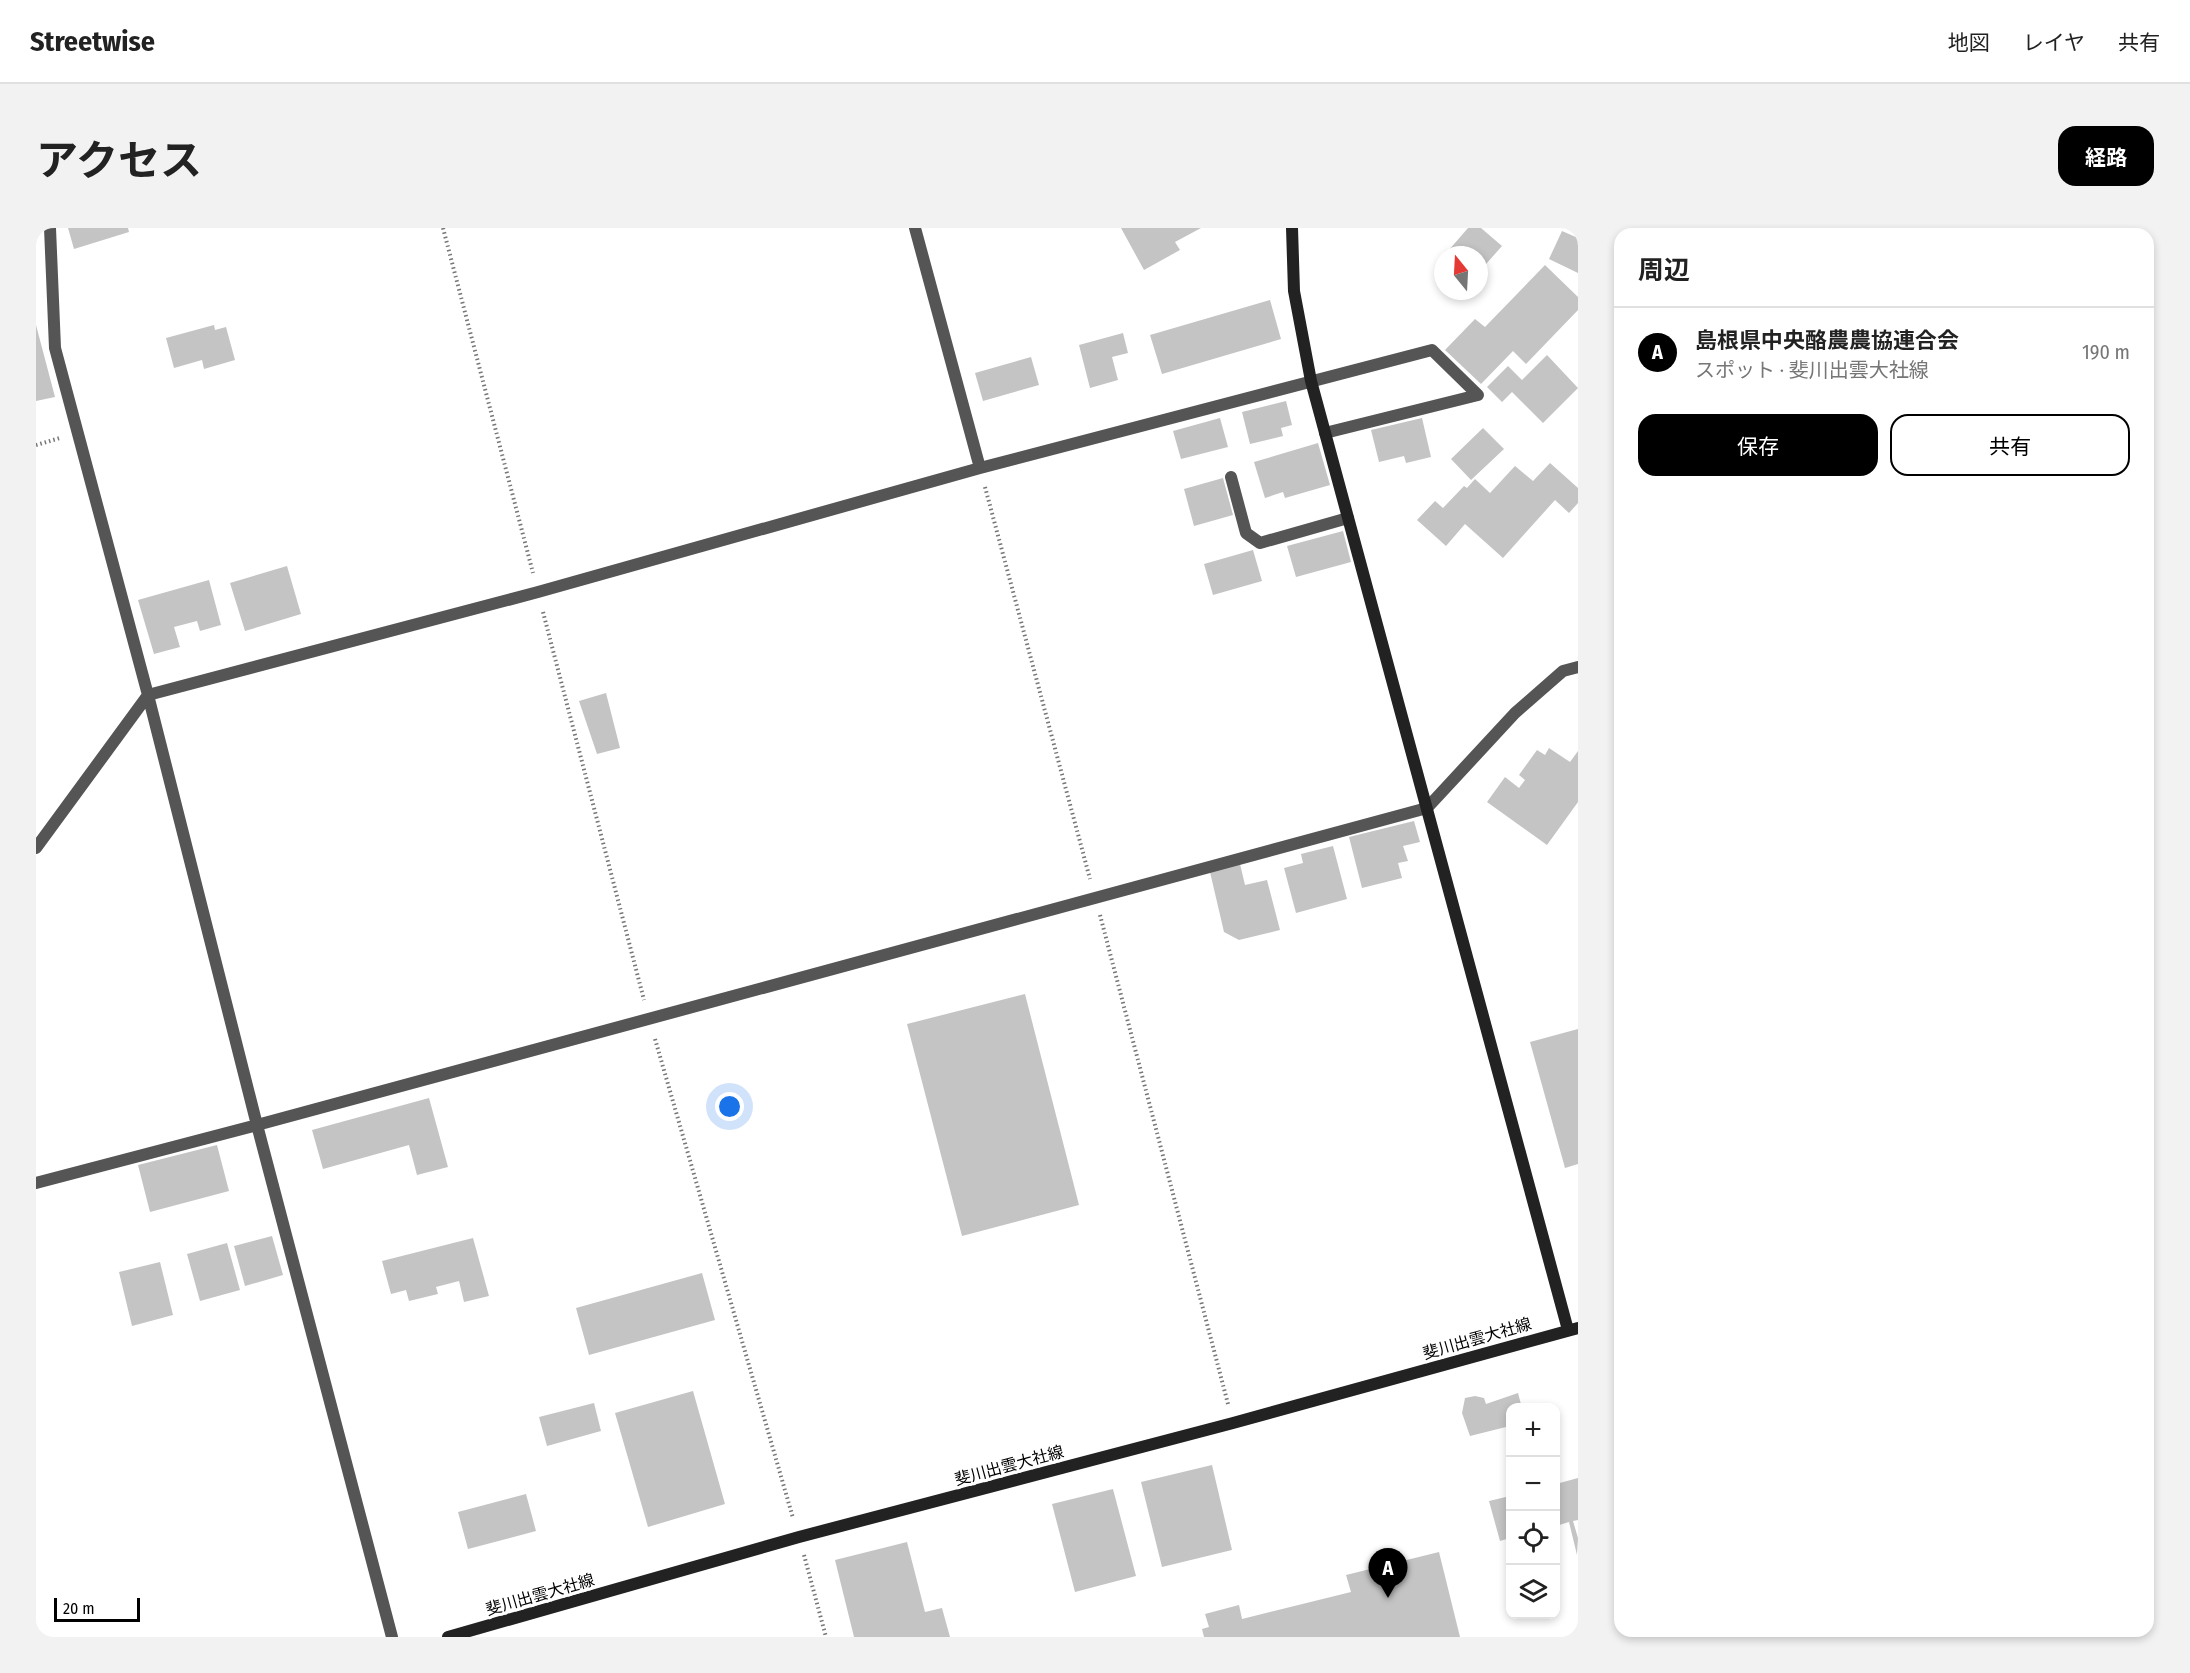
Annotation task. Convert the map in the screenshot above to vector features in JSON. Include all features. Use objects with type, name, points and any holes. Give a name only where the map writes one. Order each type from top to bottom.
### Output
[{"type":"main road","points":[[1292,228],[1294,291],[1311,381],[1426,808],[1573,1329]]},
{"type":"main road","name":"斐川出雲大社線","points":[[448,1637],[799,1537],[1233,1423],[1573,1329]]},
{"type":"street","points":[[50,228],[55,348],[148,695],[257,1125],[392,1637]]},
{"type":"street","points":[[915,228],[980,468]]},
{"type":"street","points":[[36,848],[148,695],[538,592],[980,468],[1432,350],[1478,395],[1325,433]]},
{"type":"street","points":[[1231,477],[1246,533],[1260,543],[1348,518]]},
{"type":"street","points":[[36,1183],[1426,808],[1515,713],[1563,671],[1578,667]]},
{"type":"path","points":[[443,228],[649,1018],[826,1637]]},
{"type":"path","points":[[980,468],[1233,1423]]},
{"type":"building","points":[[68,228],[128,228],[129,232],[74,249]]},
{"type":"building","points":[[1121,228],[1201,228],[1175,242],[1180,250],[1144,270]]},
{"type":"building","points":[[1468,228],[1481,228],[1502,246],[1488,262],[1488,246],[1452,246]]},
{"type":"building","points":[[1562,231],[1578,238],[1578,273],[1549,259]]},
{"type":"building","points":[[1545,265],[1578,297],[1578,310],[1526,364],[1513,351],[1481,384],[1445,350],[1475,319],[1485,327]]},
{"type":"building","points":[[1270,300],[1281,339],[1162,374],[1150,335]]},
{"type":"building","points":[[36,325],[55,397],[36,401]]},
{"type":"building","points":[[214,325],[215,330],[226,327],[235,360],[204,369],[202,360],[174,368],[166,338]]},
{"type":"building","points":[[1123,333],[1128,353],[1112,357],[1118,380],[1090,388],[1079,345]]},
{"type":"building","points":[[1547,355],[1578,388],[1543,423],[1512,392],[1502,402],[1487,387],[1508,366],[1522,380]]},
{"type":"building","points":[[1031,357],[1039,385],[983,401],[975,373]]},
{"type":"building","points":[[1286,401],[1292,425],[1281,428],[1283,436],[1250,444],[1242,412]]},
{"type":"building","points":[[1220,418],[1228,447],[1181,459],[1173,431]]},
{"type":"building","points":[[1422,418],[1431,457],[1406,463],[1404,456],[1379,462],[1371,430]]},
{"type":"building","points":[[1483,428],[1504,449],[1471,480],[1451,459]]},
{"type":"building","points":[[1318,443],[1330,485],[1285,498],[1283,492],[1265,498],[1254,462]]},
{"type":"building","points":[[1550,463],[1578,488],[1578,503],[1569,513],[1555,500],[1503,558],[1465,524],[1446,546],[1417,520],[1435,501],[1443,508],[1464,486],[1467,488],[1475,479],[1490,493],[1515,466],[1533,481]]},
{"type":"building","points":[[1223,478],[1233,515],[1194,526],[1184,489]]},
{"type":"building","points":[[1343,531],[1351,562],[1296,577],[1287,546]]},
{"type":"building","points":[[1253,550],[1262,581],[1213,595],[1204,564]]},
{"type":"building","points":[[287,566],[301,614],[245,631],[230,583]]},
{"type":"building","points":[[209,580],[221,625],[200,631],[197,621],[174,627],[180,647],[154,654],[138,600]]},
{"type":"building","points":[[606,693],[620,748],[597,754],[579,701]]},
{"type":"building","points":[[1549,748],[1570,762],[1578,751],[1578,802],[1547,845],[1487,802],[1505,777],[1519,788],[1525,780],[1519,775],[1537,750],[1545,755]]},
{"type":"building","points":[[1414,821],[1420,842],[1403,846],[1408,861],[1398,863],[1402,878],[1362,888],[1349,837]]},
{"type":"building","points":[[1333,846],[1347,899],[1296,913],[1284,868],[1303,863],[1301,854]]},
{"type":"building","points":[[1240,864],[1245,885],[1267,880],[1280,930],[1239,940],[1224,932],[1210,872]]},
{"type":"building","points":[[1025,994],[1079,1205],[962,1236],[907,1024]]},
{"type":"building","points":[[1578,1029],[1578,1164],[1565,1168],[1530,1042]]},
{"type":"building","points":[[429,1098],[448,1167],[417,1175],[409,1145],[323,1169],[312,1130]]},
{"type":"building","points":[[217,1145],[229,1191],[150,1212],[138,1165]]},
{"type":"building","points":[[272,1236],[283,1275],[245,1286],[234,1246]]},
{"type":"building","points":[[473,1238],[489,1296],[464,1302],[459,1281],[436,1287],[438,1294],[409,1301],[406,1290],[391,1294],[382,1261]]},
{"type":"building","points":[[227,1243],[240,1290],[200,1301],[187,1254]]},
{"type":"building","points":[[160,1262],[173,1315],[132,1326],[119,1272]]},
{"type":"building","points":[[702,1273],[715,1320],[589,1355],[576,1308]]},
{"type":"building","points":[[693,1391],[725,1504],[648,1527],[615,1413]]},
{"type":"building","points":[[1518,1393],[1521,1403],[1506,1403],[1506,1427],[1470,1436],[1462,1413],[1465,1398],[1475,1396],[1484,1398],[1486,1404]]},
{"type":"building","points":[[594,1403],[601,1431],[547,1446],[539,1417]]},
{"type":"building","points":[[1212,1465],[1232,1550],[1162,1567],[1141,1482]]},
{"type":"building","points":[[1578,1478],[1578,1520],[1573,1521],[1578,1538],[1577,1555],[1569,1522],[1560,1525],[1560,1483]]},
{"type":"building","points":[[1113,1489],[1136,1576],[1075,1592],[1052,1504]]},
{"type":"building","points":[[526,1494],[536,1531],[468,1549],[458,1512]]},
{"type":"building","points":[[1506,1497],[1506,1539],[1500,1541],[1489,1501]]},
{"type":"building","points":[[907,1542],[925,1612],[942,1608],[950,1637],[854,1637],[835,1560]]},
{"type":"building","points":[[1439,1552],[1460,1637],[1204,1637],[1202,1629],[1209,1627],[1205,1614],[1239,1605],[1242,1619],[1351,1592],[1346,1575]]},
{"type":"place","name":"島根県中央酪農農協連合会","points":[[1388,1598]]}]
